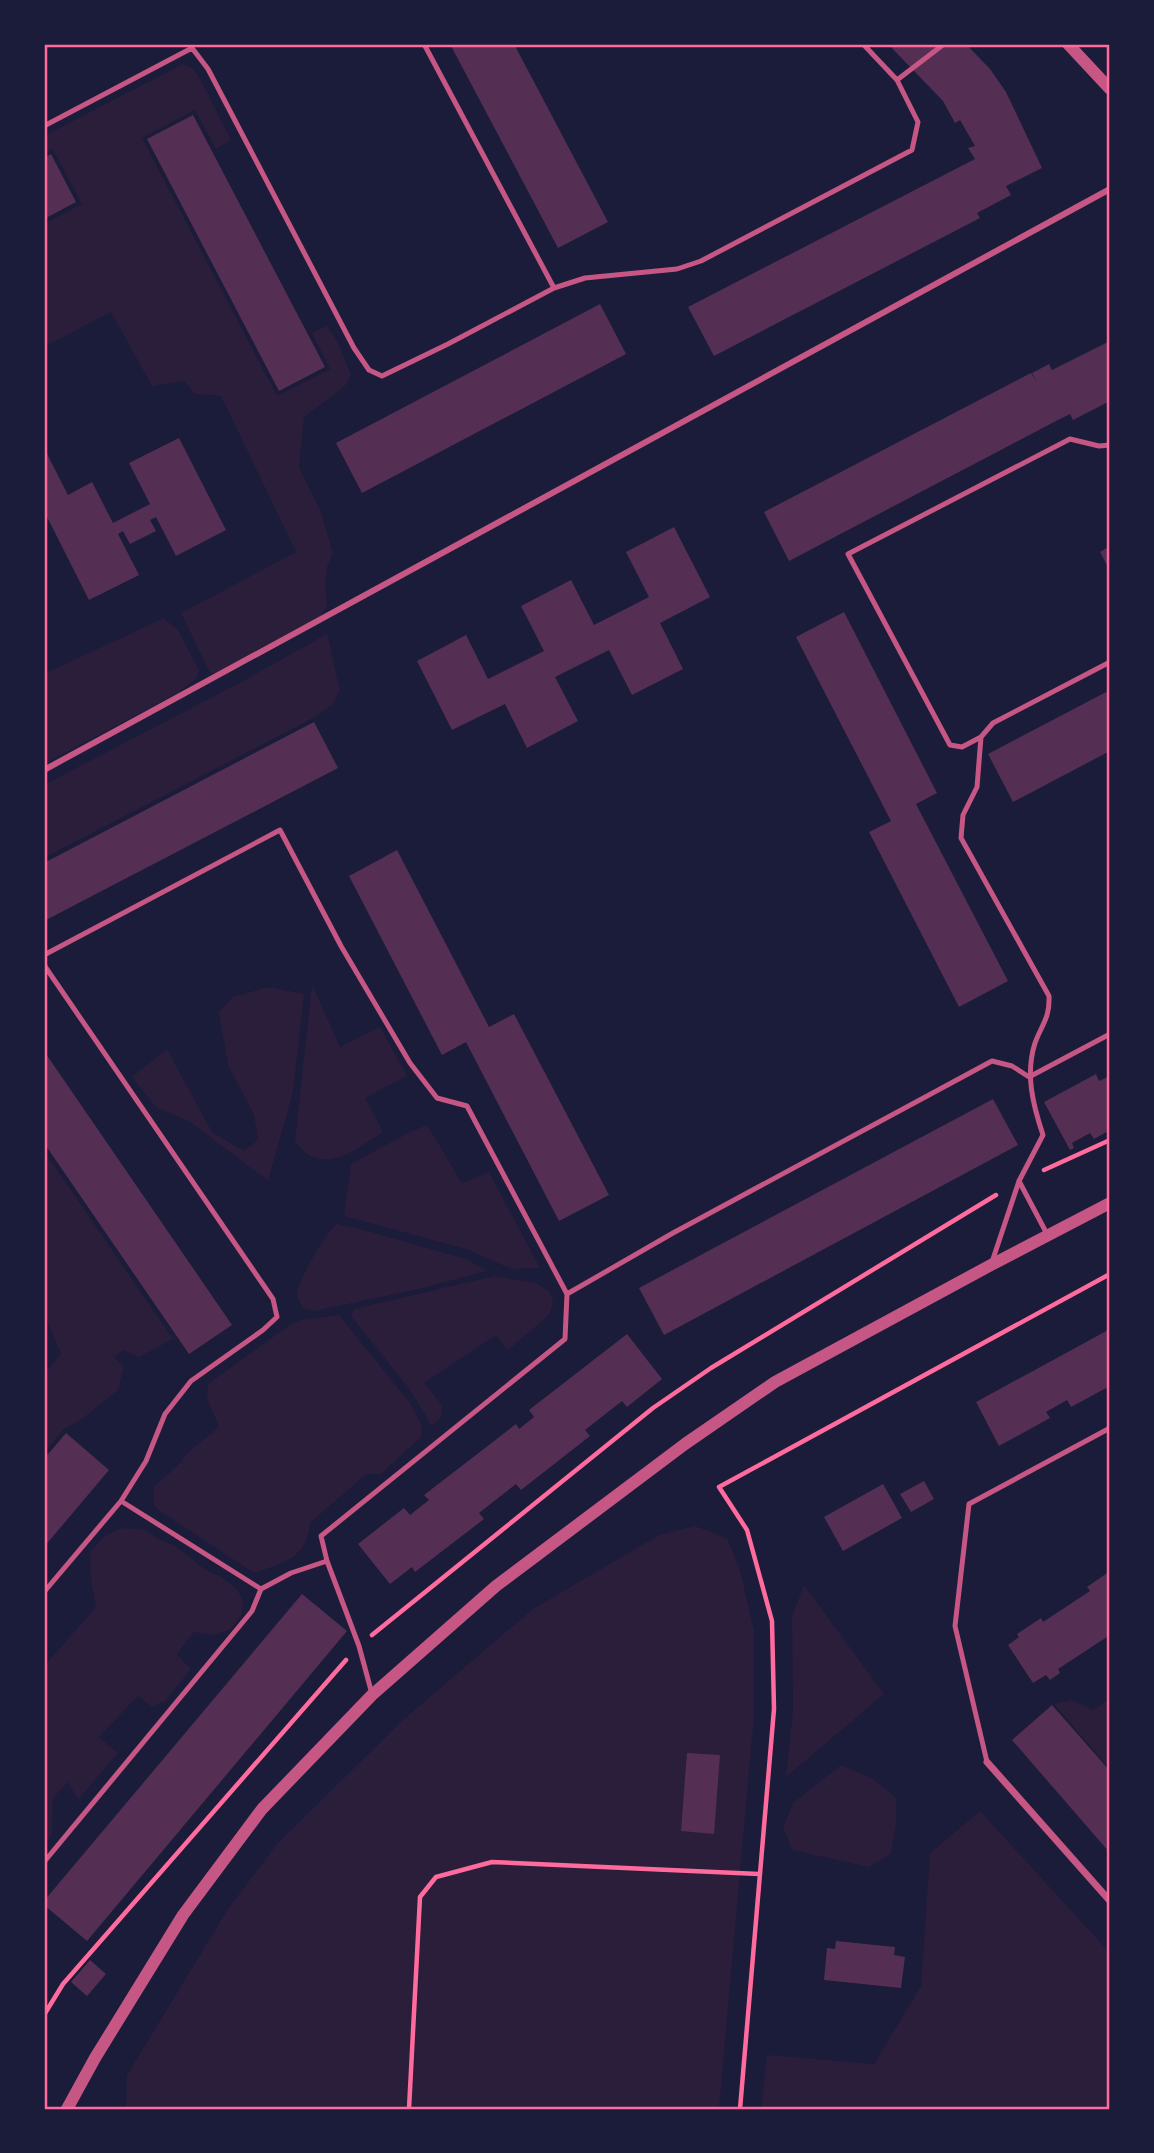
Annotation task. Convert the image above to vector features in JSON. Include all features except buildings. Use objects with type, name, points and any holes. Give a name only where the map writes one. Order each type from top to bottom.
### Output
[{"type":"street","points":[[1068,44],[1110,89]]},
{"type":"street","points":[[44,770],[1110,189]]},
{"type":"street","points":[[67,2109],[95,2058],[183,1915],[262,1809],[372,1695],[496,1586],[696,1437],[775,1382],[1110,1203]]},
{"type":"street","points":[[987,1762],[1110,1901]]},
{"type":"lane","points":[[425,44],[554,288]]},
{"type":"lane","points":[[44,126],[192,46],[208,69],[354,348],[369,370],[382,376],[554,288],[585,278],[677,269],[701,261],[912,150],[918,122],[897,80],[863,44]]},
{"type":"lane","points":[[897,80],[944,44]]},
{"type":"lane","points":[[1110,445],[1099,446],[1070,439],[848,554],[950,745],[962,747],[981,737],[993,723],[1110,662]]},
{"type":"lane","points":[[981,737],[977,787],[963,815],[961,838],[1049,996],[1050,1008],[1035,1043],[1030,1077],[1033,1106],[1043,1135],[1019,1181],[991,1265]]},
{"type":"lane","points":[[44,955],[280,830],[341,946],[410,1063],[437,1098],[467,1106],[567,1294],[565,1339],[321,1536],[327,1561],[359,1646],[372,1695]]},
{"type":"lane","points":[[44,965],[273,1299],[277,1317],[191,1381],[165,1414],[146,1461],[121,1501],[44,1592]]},
{"type":"lane","points":[[1030,1077],[1110,1034]]},
{"type":"lane","points":[[567,1294],[673,1233],[992,1061],[1012,1066],[1030,1077]]},
{"type":"lane","points":[[1019,1181],[1047,1236]]},
{"type":"lane","points":[[987,1762],[954,1626],[970,1504],[1110,1427]]},
{"type":"lane","points":[[121,1501],[261,1589]]},
{"type":"lane","points":[[44,1863],[253,1611],[261,1589],[291,1573],[327,1561]]},
{"type":"path","points":[[740,2109],[774,1709],[772,1621],[747,1530],[719,1487],[1110,1274]]},
{"type":"path","points":[[409,2109],[420,1897],[436,1877],[492,1862],[759,1874]]},
{"type":"shaded area","points":[[183,64],[198,75],[231,140],[216,149],[195,110],[142,138],[277,396],[330,369],[312,333],[327,326],[337,341],[351,375],[345,386],[304,417],[299,467],[321,512],[333,553],[327,567],[325,584],[327,607],[317,620],[220,674],[210,673],[181,613],[296,552],[221,396],[195,394],[184,381],[152,386],[111,312],[44,347],[44,224],[82,204],[53,149],[44,153],[44,136]]},
{"type":"shaded area","points":[[164,618],[178,630],[199,670],[197,678],[176,694],[44,764],[44,674]]},
{"type":"shaded area","points":[[327,634],[340,690],[332,705],[317,716],[44,858],[44,785]]},
{"type":"shaded area","points":[[312,984],[340,1047],[380,1027],[407,1076],[365,1098],[383,1132],[346,1154],[326,1160],[307,1154],[295,1142]]},
{"type":"shaded area","points":[[269,987],[304,994],[293,1092],[268,1181],[190,1122],[156,1107],[132,1077],[167,1049],[212,1132],[244,1151],[258,1140],[254,1115],[228,1065],[219,1012],[233,997]]},
{"type":"shaded area","points":[[427,1125],[462,1183],[489,1172],[540,1268],[511,1269],[469,1250],[344,1216],[351,1164]]},
{"type":"shaded area","points":[[44,1151],[173,1339],[139,1357],[123,1350],[114,1357],[124,1367],[118,1390],[82,1419],[64,1429],[44,1453],[44,1374],[61,1354],[45,1316],[47,1299],[44,1296]]},
{"type":"shaded area","points":[[337,1224],[466,1259],[487,1271],[410,1291],[314,1311],[304,1309],[298,1298],[299,1287],[320,1245]]},
{"type":"shaded area","points":[[495,1276],[536,1283],[549,1291],[553,1301],[550,1314],[507,1351],[496,1335],[424,1383],[442,1405],[441,1418],[432,1426],[410,1390],[351,1316],[354,1309]]},
{"type":"shaded area","points":[[339,1315],[410,1403],[422,1426],[421,1437],[381,1474],[366,1474],[310,1523],[304,1545],[292,1558],[254,1573],[154,1506],[154,1487],[186,1454],[219,1427],[207,1398],[208,1384],[288,1326],[301,1320]]},
{"type":"shaded area","points":[[695,1526],[727,1538],[740,1570],[754,1631],[754,1715],[719,2109],[126,2109],[127,2075],[228,1909],[277,1844],[404,1719],[533,1609],[659,1535]]},
{"type":"shaded area","points":[[122,1528],[145,1530],[175,1546],[207,1571],[220,1576],[238,1590],[243,1602],[241,1616],[231,1629],[213,1635],[194,1632],[177,1654],[191,1669],[165,1701],[152,1707],[138,1696],[99,1737],[118,1753],[78,1800],[68,1782],[53,1798],[52,1834],[44,1846],[44,1666],[96,1607],[91,1581],[90,1552],[105,1536]]},
{"type":"shaded area","points":[[804,1585],[884,1694],[786,1777],[793,1710],[792,1616]]},
{"type":"shaded area","points":[[1110,1699],[1110,1769],[1054,1704],[1072,1700],[1093,1710]]},
{"type":"shaded area","points":[[841,1765],[873,1779],[896,1798],[896,1825],[891,1854],[869,1867],[792,1850],[783,1827],[793,1803]]},
{"type":"shaded area","points":[[980,1811],[1110,1953],[1110,2109],[761,2109],[767,2055],[874,2064],[921,1986],[930,1853]]}]
